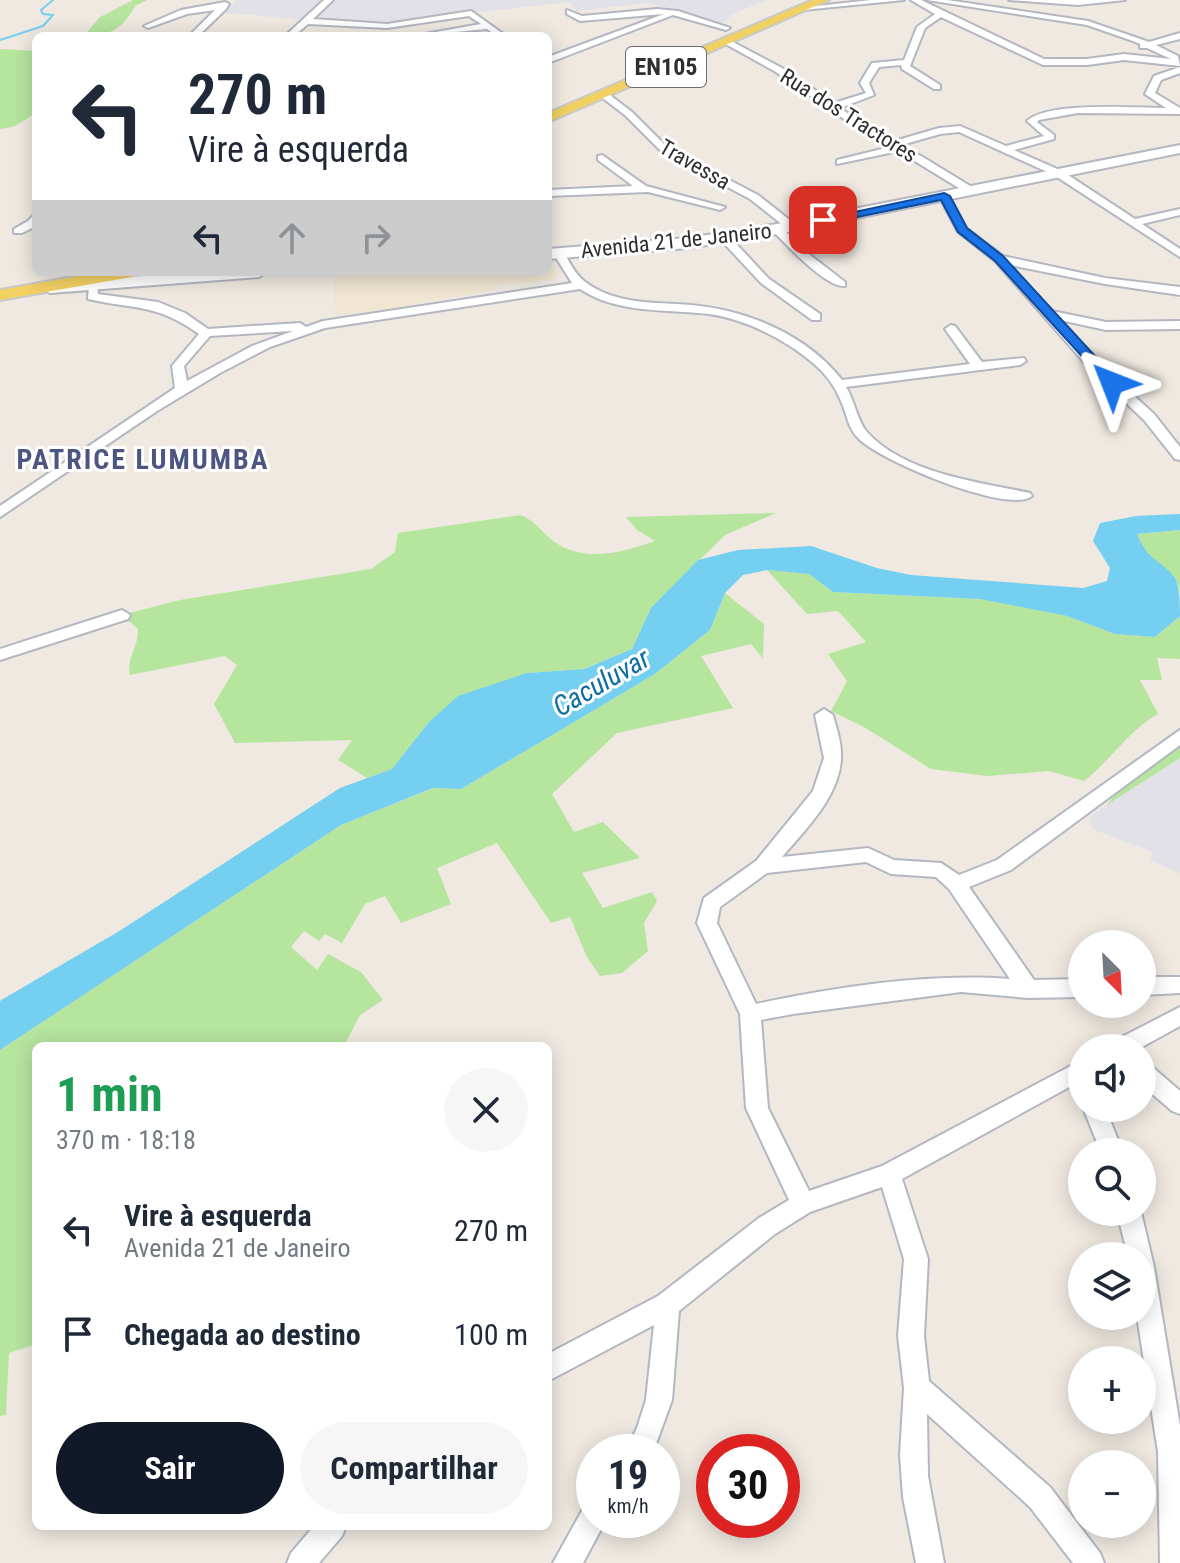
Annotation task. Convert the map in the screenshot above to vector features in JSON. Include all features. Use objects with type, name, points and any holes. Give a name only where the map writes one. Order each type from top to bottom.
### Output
[{"type":"main road","name":"EN105","points":[[552,116],[603,94],[730,29],[785,17],[823,0]]},
{"type":"main road","points":[[752,15],[767,19],[785,17]]},
{"type":"main road","name":"EN105","points":[[552,108],[695,48],[730,29]]},
{"type":"main road","name":"Avenida 21 de Janeiro","points":[[553,253],[725,238],[1180,149]]},
{"type":"main road","points":[[0,283],[48,276]]},
{"type":"main road","points":[[0,295],[112,276]]},
{"type":"main road","points":[[50,288],[208,276]]},
{"type":"street","points":[[293,32],[329,0]]},
{"type":"street","points":[[803,8],[900,0]]},
{"type":"street","points":[[915,0],[1043,62],[1087,62],[1124,57],[1180,61]]},
{"type":"street","points":[[931,0],[1088,23],[1148,44],[1180,61]]},
{"type":"street","points":[[1013,0],[1078,3],[1121,0]]},
{"type":"street","points":[[148,26],[167,21],[190,8],[226,4]]},
{"type":"street","points":[[197,32],[226,4]]},
{"type":"street","name":"Rua dos Tractores","points":[[570,12],[580,19],[648,11],[675,13],[730,29],[779,70],[892,147],[917,158],[971,191]]},
{"type":"street","points":[[305,21],[387,26],[471,13],[496,32]]},
{"type":"street","points":[[552,59],[675,13]]},
{"type":"street","points":[[937,87],[910,72],[906,62],[921,27],[940,14]]},
{"type":"street","points":[[382,32],[387,26]]},
{"type":"street","points":[[445,32],[488,26]]},
{"type":"street","points":[[1124,57],[1148,44],[1180,36]]},
{"type":"street","points":[[833,107],[871,93],[864,83],[875,65],[906,62]]},
{"type":"street","points":[[1179,111],[1150,94],[1157,78],[1180,70]]},
{"type":"street","name":"Travessa","points":[[603,94],[629,114],[665,150],[754,197],[841,284]]},
{"type":"street","points":[[1006,149],[1051,137],[1033,123],[1036,118],[1078,110]]},
{"type":"street","points":[[1036,118],[1026,111],[1179,111]]},
{"type":"street","points":[[841,162],[939,131],[960,129],[1058,173],[1180,254]]},
{"type":"street","points":[[602,158],[643,189]]},
{"type":"street","points":[[552,193],[643,189],[720,207]]},
{"type":"street","points":[[944,196],[962,230],[999,259],[1094,366],[1149,417],[1180,456]]},
{"type":"street","points":[[1133,223],[1180,212]]},
{"type":"street","points":[[18,231],[32,224]]},
{"type":"street","points":[[725,238],[765,281],[816,317]]},
{"type":"street","points":[[553,253],[581,285],[595,294],[630,303],[730,313],[751,321],[825,364],[839,384],[857,429],[878,448],[975,489],[1025,496]]},
{"type":"street","points":[[999,259],[1105,281],[1180,291]]},
{"type":"street","points":[[93,285],[92,297],[154,305],[181,316],[206,333],[323,325],[581,285]]},
{"type":"street","points":[[1047,314],[1106,326],[1180,325]]},
{"type":"street","points":[[0,513],[182,390],[248,352],[323,325]]},
{"type":"street","points":[[951,329],[978,365]]},
{"type":"street","points":[[182,390],[178,366],[206,333]]},
{"type":"street","points":[[839,384],[1020,361]]},
{"type":"street","points":[[0,655],[122,615]]},
{"type":"street","points":[[803,1204],[757,1108],[750,1014],[707,923],[711,903],[763,866],[826,785],[832,747],[824,715]]},
{"type":"street","points":[[956,884],[1004,865],[1180,736]]},
{"type":"street","points":[[763,866],[868,855],[891,867],[941,870],[956,884],[1028,989]]},
{"type":"street","points":[[750,1014],[793,1005],[961,984],[1068,988]]},
{"type":"street","points":[[1156,986],[1180,985]]},
{"type":"street","points":[[1146,1034],[1180,1016]]},
{"type":"street","points":[[552,1366],[667,1305],[767,1226],[803,1204],[889,1174],[1068,1078]]},
{"type":"street","points":[[1156,1084],[1180,1104]]},
{"type":"street","points":[[889,1174],[916,1259],[911,1336],[917,1388],[911,1426],[915,1495],[930,1563]]},
{"type":"street","points":[[645,1434],[665,1371],[667,1305]]},
{"type":"street","points":[[1152,1330],[1171,1452],[1174,1563]]},
{"type":"street","points":[[917,1388],[1040,1497],[1090,1563]]},
{"type":"street","points":[[301,1563],[329,1530]]},
{"type":"street","points":[[567,1563],[582,1538]]},
{"type":"shaded area","points":[[236,0],[766,0],[733,14],[722,24],[647,3],[576,11],[570,2],[387,26],[223,13]]},
{"type":"shaded area","points":[[552,261],[556,279],[494,285],[496,289],[372,312],[335,314],[334,276],[552,276]]},
{"type":"shaded area","points":[[1180,758],[1180,873],[1150,860],[1153,852],[1092,829],[1089,817]]},
{"type":"green space","points":[[133,0],[147,0],[135,6],[115,30],[87,32],[100,17]]},
{"type":"green space","points":[[0,49],[32,51],[32,115],[15,126],[0,129]]},
{"type":"green space","points":[[776,513],[725,535],[651,608],[632,649],[583,669],[527,673],[429,722],[392,769],[367,778],[338,760],[352,740],[235,743],[214,704],[237,665],[225,656],[130,675],[138,629],[122,615],[180,600],[371,569],[395,552],[398,533],[521,515],[568,549],[605,554],[655,541],[637,530],[626,517]]},
{"type":"green space","points":[[1180,530],[1180,591],[1175,578],[1146,555],[1137,534]]},
{"type":"green space","points":[[767,570],[809,574],[833,592],[981,599],[1067,616],[1115,634],[1155,637],[1180,616],[1180,659],[1157,658],[1162,680],[1140,680],[1158,714],[1138,728],[1084,781],[1049,771],[987,776],[931,769],[864,727],[831,711],[847,681],[828,654],[866,642],[838,611],[807,614]]},
{"type":"green space","points":[[725,593],[764,624],[763,658],[751,644],[701,656],[733,708],[617,733],[552,794],[574,832],[603,822],[640,858],[582,873],[603,908],[652,892],[657,901],[644,923],[648,951],[622,973],[600,976],[587,957],[570,917],[551,923],[497,843],[437,868],[451,904],[401,923],[385,896],[365,904],[342,943],[325,934],[319,941],[304,931],[291,947],[317,970],[328,954],[361,972],[383,1000],[360,1015],[346,1042],[32,1042],[32,1345],[9,1353],[6,1415],[0,1416],[0,1050],[341,825],[434,788],[461,789],[655,674],[710,630]]},
{"type":"green space","points":[[1180,744],[1180,758],[1107,805],[1125,781]]},
{"type":"water","name":"Caculuvar","points":[[1180,514],[1180,530],[1137,534],[1146,551],[1175,578],[1179,591],[1180,616],[1155,637],[1115,634],[1067,616],[980,599],[833,592],[809,574],[767,570],[743,575],[725,593],[710,630],[655,674],[461,789],[433,788],[341,825],[0,1050],[0,1001],[121,930],[340,788],[392,769],[429,722],[458,696],[527,673],[584,669],[632,649],[651,608],[698,560],[738,550],[811,546],[877,568],[911,575],[1083,588],[1107,581],[1110,568],[1093,541],[1100,523],[1136,516]]},
{"type":"waterway","points":[[0,40],[43,26],[53,15],[43,14],[41,10],[53,0]]},
{"type":"waterway","points":[[0,290],[12,288]]},
{"type":"district","name":"PATRICE LUMUMBA","points":[[143,459]]},
{"type":"route","points":[[823,220],[944,196],[962,230],[1023,283],[1047,314],[1112,383]]}]
